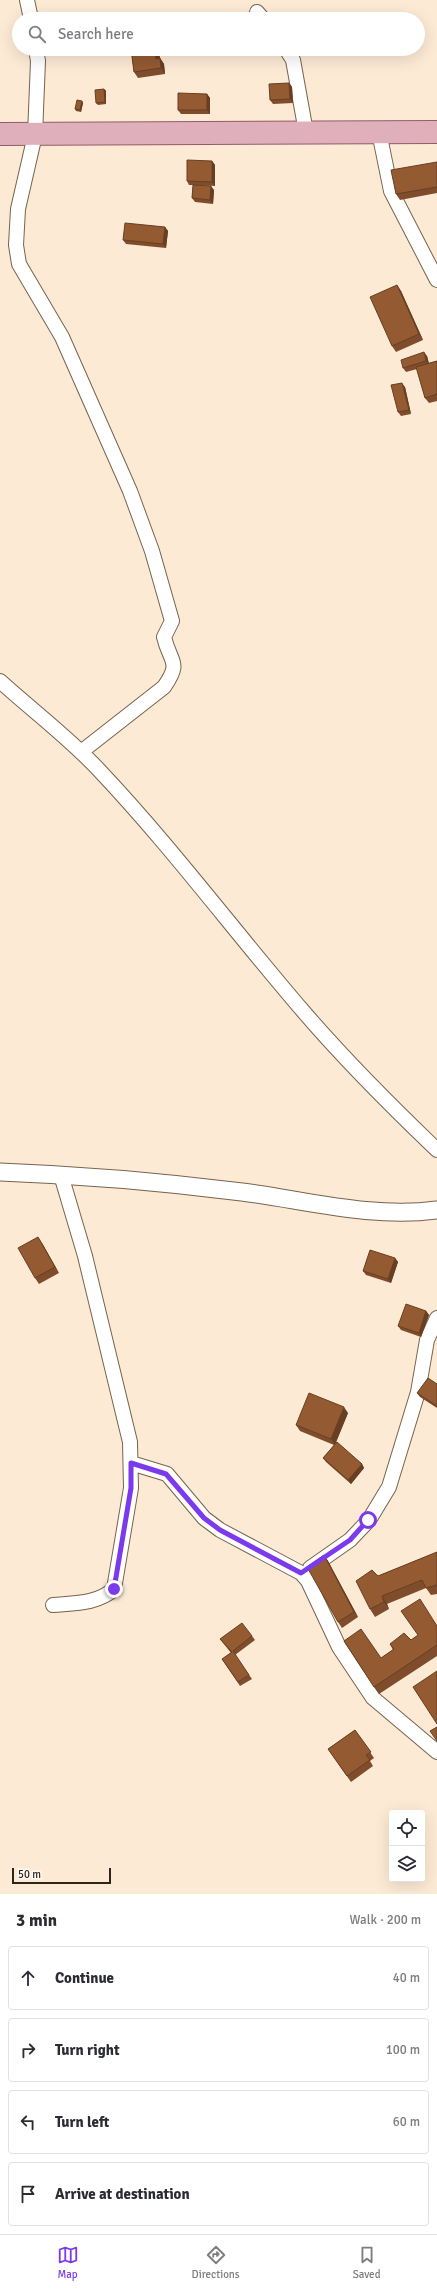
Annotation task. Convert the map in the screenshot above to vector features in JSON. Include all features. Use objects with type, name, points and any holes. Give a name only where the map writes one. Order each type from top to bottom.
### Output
[{"type":"main road","points":[[0,134],[437,132]]},
{"type":"street","points":[[27,0],[30,12]]},
{"type":"street","points":[[37,56],[35,135],[18,209],[16,245],[19,264],[62,337],[130,491],[152,551],[172,621],[164,637],[174,661],[173,674],[164,687],[81,752]]},
{"type":"street","points":[[290,56],[293,60],[306,132]]},
{"type":"street","points":[[379,132],[391,192],[437,280]]},
{"type":"street","points":[[0,681],[56,727],[81,752],[168,848],[302,1010],[360,1075],[437,1150]]},
{"type":"street","points":[[0,1172],[61,1174],[240,1192],[400,1213],[437,1210]]},
{"type":"street","points":[[53,1605],[96,1600],[106,1596],[114,1589],[131,1488],[130,1442],[86,1256],[61,1174]]},
{"type":"street","points":[[301,1573],[350,1540],[368,1520],[389,1487],[418,1392],[427,1340],[437,1318]]},
{"type":"street","points":[[131,1463],[166,1474],[204,1518],[220,1530],[301,1573],[308,1581],[339,1647],[373,1698],[437,1752]]},
{"type":"building","points":[[132,56],[156,56],[156,59],[160,58],[161,68],[134,72]]},
{"type":"building","points":[[289,83],[290,99],[270,100],[269,84]]},
{"type":"building","points":[[104,89],[105,102],[96,103],[95,90]]},
{"type":"building","points":[[178,93],[207,94],[207,110],[178,110]]},
{"type":"building","points":[[77,100],[82,101],[80,110],[75,109]]},
{"type":"building","points":[[187,160],[212,161],[212,182],[187,181]]},
{"type":"building","points":[[437,162],[437,187],[396,194],[391,170]]},
{"type":"building","points":[[193,185],[211,186],[210,200],[192,198]]},
{"type":"building","points":[[125,223],[165,227],[163,244],[123,240]]},
{"type":"building","points":[[397,285],[419,334],[392,346],[370,297]]},
{"type":"building","points":[[424,352],[426,361],[403,368],[401,360]]},
{"type":"building","points":[[437,361],[437,394],[425,398],[416,367]]},
{"type":"building","points":[[402,383],[409,410],[398,412],[391,385]]},
{"type":"building","points":[[38,1237],[55,1267],[35,1278],[18,1248]]},
{"type":"building","points":[[370,1250],[395,1258],[388,1279],[363,1271]]},
{"type":"building","points":[[406,1304],[426,1311],[419,1333],[398,1326]]},
{"type":"building","points":[[428,1378],[437,1384],[437,1406],[417,1393]]},
{"type":"building","points":[[309,1393],[344,1407],[331,1439],[296,1425]]},
{"type":"building","points":[[337,1442],[362,1464],[348,1480],[323,1458]]},
{"type":"building","points":[[437,1552],[437,1585],[426,1588],[422,1580],[382,1596],[384,1602],[370,1609],[356,1581],[372,1570],[378,1576]]},
{"type":"building","points":[[324,1555],[354,1612],[338,1622],[307,1567]]},
{"type":"building","points":[[420,1599],[437,1626],[437,1645],[374,1687],[344,1641],[361,1629],[381,1658],[394,1649],[390,1644],[404,1633],[411,1640],[418,1635],[401,1611]]},
{"type":"building","points":[[242,1623],[252,1636],[233,1651],[249,1675],[238,1682],[222,1659],[232,1652],[220,1639]]},
{"type":"building","points":[[437,1671],[437,1724],[413,1687]]},
{"type":"building","points":[[437,1727],[437,1741],[430,1731]]},
{"type":"building","points":[[355,1730],[371,1752],[366,1755],[370,1760],[347,1776],[328,1749]]},
{"type":"route","points":[[114,1589],[131,1488],[131,1463],[158,1470],[166,1474],[204,1518],[220,1530],[236,1540],[301,1573],[350,1540],[368,1520]]}]
